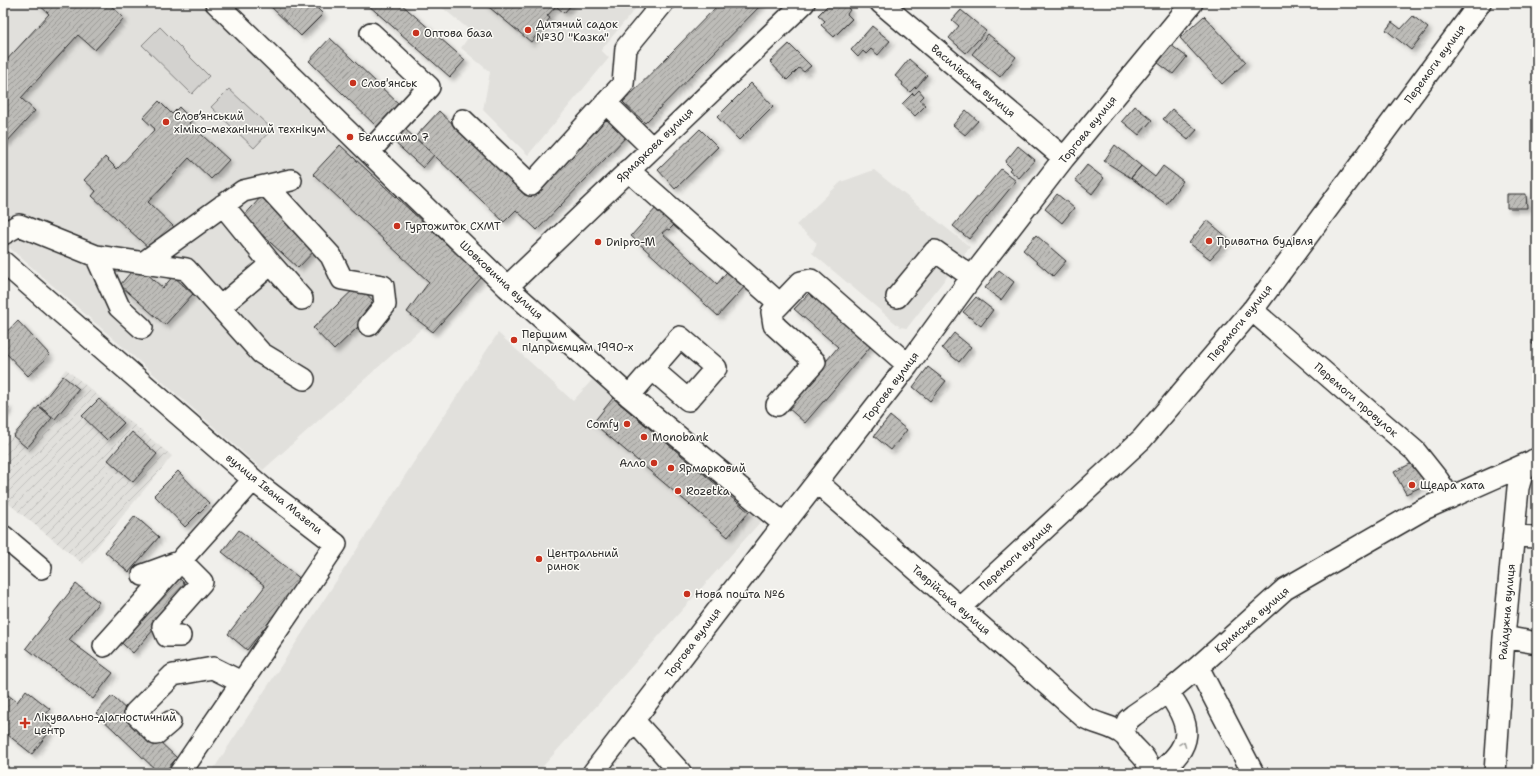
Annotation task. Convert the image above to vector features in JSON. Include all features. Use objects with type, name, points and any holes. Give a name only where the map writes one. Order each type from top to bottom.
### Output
[{"type":"street","name":"Шовковична вулиця","points":[[216,3],[507,287],[629,396],[784,524]]},
{"type":"street","points":[[463,120],[531,185],[623,84],[626,48],[663,3]]},
{"type":"street","name":"Ярмаркова вулиця","points":[[507,287],[804,3]]},
{"type":"street","name":"Василівська вулиця","points":[[881,3],[1064,158]]},
{"type":"street","name":"Торгова вулиця","points":[[593,773],[784,524],[818,483],[908,365],[972,277],[1064,158],[1192,3]]},
{"type":"street","name":"Перемоги вулиця","points":[[960,607],[1142,439],[1252,310],[1480,3]]},
{"type":"street","points":[[369,152],[429,87],[371,33]]},
{"type":"street","points":[[606,103],[652,148]]},
{"type":"street","points":[[628,170],[780,304]]},
{"type":"street","points":[[143,263],[243,190],[290,180]]},
{"type":"street","points":[[267,186],[331,256],[342,279],[383,286],[385,305],[369,325]]},
{"type":"street","points":[[223,205],[271,264],[302,299]]},
{"type":"street","points":[[3,234],[19,225],[96,256],[186,269],[261,353],[304,379]]},
{"type":"street","points":[[897,296],[935,250],[972,277]]},
{"type":"street","points":[[96,256],[119,307],[142,328]]},
{"type":"street","name":"вулиця Івана Мазепи","points":[[3,262],[253,480],[336,544],[180,773]]},
{"type":"street","points":[[220,307],[271,264]]},
{"type":"street","points":[[777,405],[815,362],[774,325],[772,312],[801,282],[811,280],[908,365]]},
{"type":"street","name":"Перемоги провулок","points":[[1252,310],[1415,451],[1450,498]]},
{"type":"street","points":[[629,396],[652,369]]},
{"type":"street","name":"Кримська вулиця","points":[[1125,736],[1125,725],[1134,715],[1198,667],[1285,589],[1424,509],[1532,461]]},
{"type":"street","name":"Райдужна вулиця","points":[[1495,773],[1504,637],[1518,488],[1522,474],[1532,461]]},
{"type":"street","points":[[104,646],[253,480]]},
{"type":"street","name":"Таврійська вулиця","points":[[818,483],[1084,717],[1125,736]]},
{"type":"street","points":[[3,536],[41,568]]},
{"type":"street","points":[[1514,536],[1537,537]]},
{"type":"street","points":[[143,575],[181,561]]},
{"type":"street","points":[[180,636],[167,636],[163,626],[202,582],[181,561]]},
{"type":"street","points":[[1504,637],[1537,643]]},
{"type":"street","points":[[1198,667],[1253,773]]},
{"type":"street","points":[[170,722],[156,734],[135,713],[173,675],[213,668],[241,682]]},
{"type":"street","points":[[1158,773],[1175,758],[1185,741],[1186,731],[1184,720],[1178,706],[1167,691]]},
{"type":"street","points":[[1084,717],[1110,720],[1126,718],[1134,715]]},
{"type":"street","points":[[634,721],[681,773]]},
{"type":"street","points":[[1125,736],[1146,758],[1149,765],[1149,773]]},
{"type":"shaded area","name":"Слов’янський хіміко-механічний технікум","points":[[3,3],[202,3],[486,271],[263,470],[3,242]]},
{"type":"shaded area","points":[[441,3],[640,3],[601,50],[609,58],[528,155],[483,110],[490,72],[461,48],[472,32],[439,5]]},
{"type":"shaded area","points":[[160,27],[209,76],[192,94],[142,45]]},
{"type":"shaded area","points":[[229,89],[272,129],[254,148],[211,107]]},
{"type":"shaded area","points":[[874,170],[970,247],[907,328],[900,327],[812,253],[817,243],[796,225],[841,182]]},
{"type":"shaded area","name":"Центральний ринок","points":[[498,333],[573,401],[592,380],[749,512],[762,520],[537,773],[211,773]]},
{"type":"shaded area","points":[[66,369],[172,456],[83,564],[3,499],[3,446]]},
{"type":"building","points":[[37,3],[108,3],[124,18],[95,50],[78,35],[21,98],[35,111],[6,143],[3,140],[3,64],[49,14]]},
{"type":"building","points":[[267,3],[312,3],[323,14],[301,36]]},
{"type":"building","name":"Оптова база","points":[[369,3],[400,3],[465,60],[450,77],[368,5]]},
{"type":"building","name":"Дитячий садок №30 \"Казка\"","points":[[484,3],[533,3],[536,5],[537,3],[573,3],[564,13],[556,6],[547,16],[550,18],[531,42]]},
{"type":"building","points":[[720,3],[763,3],[645,123],[623,102]]},
{"type":"building","points":[[830,3],[843,3],[850,10],[847,14],[852,19],[834,37],[821,25],[825,21],[818,15]]},
{"type":"building","points":[[961,10],[986,31],[966,53],[949,38],[959,26],[952,20]]},
{"type":"building","points":[[1204,16],[1246,62],[1222,84],[1180,38]]},
{"type":"building","points":[[1413,16],[1428,28],[1411,50],[1386,30],[1392,22],[1401,29]]},
{"type":"building","points":[[872,26],[890,41],[878,55],[871,49],[866,54],[863,51],[858,57],[851,50]]},
{"type":"building","points":[[988,34],[1016,57],[1000,77],[972,54]]},
{"type":"building","points":[[330,38],[402,107],[379,129],[309,61]]},
{"type":"building","points":[[789,44],[811,66],[804,72],[799,68],[787,80],[770,62]]},
{"type":"building","points":[[1171,45],[1187,57],[1173,74],[1158,63]]},
{"type":"building","points":[[909,59],[927,75],[916,88],[915,87],[910,92],[895,76]]},
{"type":"building","points":[[751,83],[773,106],[739,140],[717,117]]},
{"type":"building","points":[[919,90],[924,96],[920,100],[926,105],[915,116],[902,104],[913,93],[914,95]]},
{"type":"building","points":[[159,101],[172,114],[179,107],[192,120],[189,123],[229,160],[211,179],[189,158],[148,202],[174,227],[152,251],[92,196],[96,191],[84,180],[105,157],[117,169],[155,129],[143,118]]},
{"type":"building","points":[[1135,106],[1152,120],[1139,135],[1122,121]]},
{"type":"building","points":[[1172,109],[1197,130],[1188,140],[1163,119]]},
{"type":"building","points":[[966,110],[978,121],[965,135],[953,125]]},
{"type":"building","points":[[439,111],[530,197],[607,116],[628,135],[537,230],[516,210],[504,222],[415,137]]},
{"type":"building","points":[[405,129],[434,155],[423,168],[394,142]]},
{"type":"building","points":[[700,129],[718,147],[675,189],[658,170]]},
{"type":"building","name":"Гуртожиток СХМТ","points":[[340,145],[482,277],[433,332],[407,312],[429,282],[313,174]]},
{"type":"building","points":[[1115,145],[1141,166],[1131,178],[1104,161]]},
{"type":"building","points":[[1018,146],[1035,160],[1019,178],[1009,170],[1011,168],[1005,162]]},
{"type":"building","points":[[1087,165],[1104,178],[1092,194],[1075,180]]},
{"type":"building","points":[[1141,166],[1155,177],[1163,166],[1183,181],[1166,204],[1131,178]]},
{"type":"building","points":[[1001,169],[1016,181],[969,239],[953,226]]},
{"type":"building","points":[[1057,194],[1074,208],[1062,223],[1045,209]]},
{"type":"building","points":[[1507,194],[1526,194],[1527,208],[1507,208]]},
{"type":"building","points":[[261,197],[317,248],[298,268],[243,217]]},
{"type":"building","points":[[657,207],[675,224],[669,230],[667,229],[662,233],[717,284],[730,268],[747,284],[718,316],[631,236]]},
{"type":"building","name":"Приватна будівля","points":[[1207,220],[1229,239],[1210,259],[1189,243]]},
{"type":"building","points":[[1036,235],[1066,261],[1053,276],[1023,250]]},
{"type":"building","points":[[137,265],[163,288],[173,276],[193,294],[165,325],[120,285]]},
{"type":"building","points":[[999,270],[1014,282],[1001,300],[985,288]]},
{"type":"building","points":[[358,285],[379,307],[334,350],[313,328]]},
{"type":"building","points":[[809,293],[871,346],[805,423],[787,407],[838,347],[794,309]]},
{"type":"building","points":[[976,297],[993,310],[981,326],[963,312]]},
{"type":"building","points":[[1535,319],[1537,319],[1537,345],[1532,344]]},
{"type":"building","points":[[18,321],[50,355],[28,376],[3,350],[3,335]]},
{"type":"building","points":[[954,333],[971,347],[959,362],[942,348]]},
{"type":"building","points":[[928,367],[946,381],[930,401],[913,387]]},
{"type":"building","points":[[63,376],[79,389],[55,419],[39,406]]},
{"type":"building","name":"Ярмарковий","points":[[613,398],[749,512],[728,537],[593,423]]},
{"type":"building","points":[[99,399],[124,423],[107,440],[82,416]]},
{"type":"building","points":[[3,404],[9,408],[3,415]]},
{"type":"building","points":[[39,406],[52,418],[27,448],[13,436]]},
{"type":"building","points":[[890,416],[907,430],[891,450],[874,436]]},
{"type":"building","points":[[132,432],[157,454],[133,482],[108,460]]},
{"type":"building","points":[[1416,461],[1427,484],[1406,494],[1394,472]]},
{"type":"building","points":[[178,471],[209,503],[185,527],[154,495]]},
{"type":"building","points":[[135,516],[159,537],[129,572],[105,552]]},
{"type":"building","points":[[239,530],[302,580],[247,650],[228,634],[265,586],[222,552]]},
{"type":"building","points":[[174,574],[190,588],[133,653],[116,638]]},
{"type":"building","points":[[76,584],[99,602],[69,640],[113,673],[93,699],[26,648]]},
{"type":"building","name":"Лікувально-діагностичний центр","points":[[26,690],[50,709],[42,719],[53,727],[32,754],[3,731],[3,691],[17,702]]},
{"type":"building","points":[[112,696],[177,758],[163,773],[159,773],[96,713]]},
{"type":"place","name":"Дитячий садок №30 \"Казка\"","points":[[528,30]]},
{"type":"place","name":"Оптова база","points":[[416,33]]},
{"type":"place","name":"Слов'янськ","points":[[353,83]]},
{"type":"place","name":"Слов’янський хіміко-механічний технікум","points":[[166,122]]},
{"type":"place","name":"Белиссимо 7","points":[[350,137]]},
{"type":"place","name":"Гуртожиток СХМТ","points":[[397,226]]},
{"type":"place","name":"Приватна будівля","points":[[1209,241]]},
{"type":"place","name":"Dnipro-M","points":[[598,242]]},
{"type":"place","name":"Першим підприємцям 1990-х","points":[[514,340]]},
{"type":"place","name":"Comfy","points":[[627,424]]},
{"type":"place","name":"Monobank","points":[[644,437]]},
{"type":"place","name":"Алло","points":[[654,463]]},
{"type":"place","name":"Ярмарковий","points":[[671,468]]},
{"type":"place","name":"Щедра хата","points":[[1412,485]]},
{"type":"place","name":"Rozetka","points":[[678,491]]},
{"type":"place","name":"Центральний ринок","points":[[539,559]]},
{"type":"place","name":"Нова пошта №6","points":[[687,594]]},
{"type":"place","name":"Лікувально-діагностичний центр","points":[[25,723]]}]
